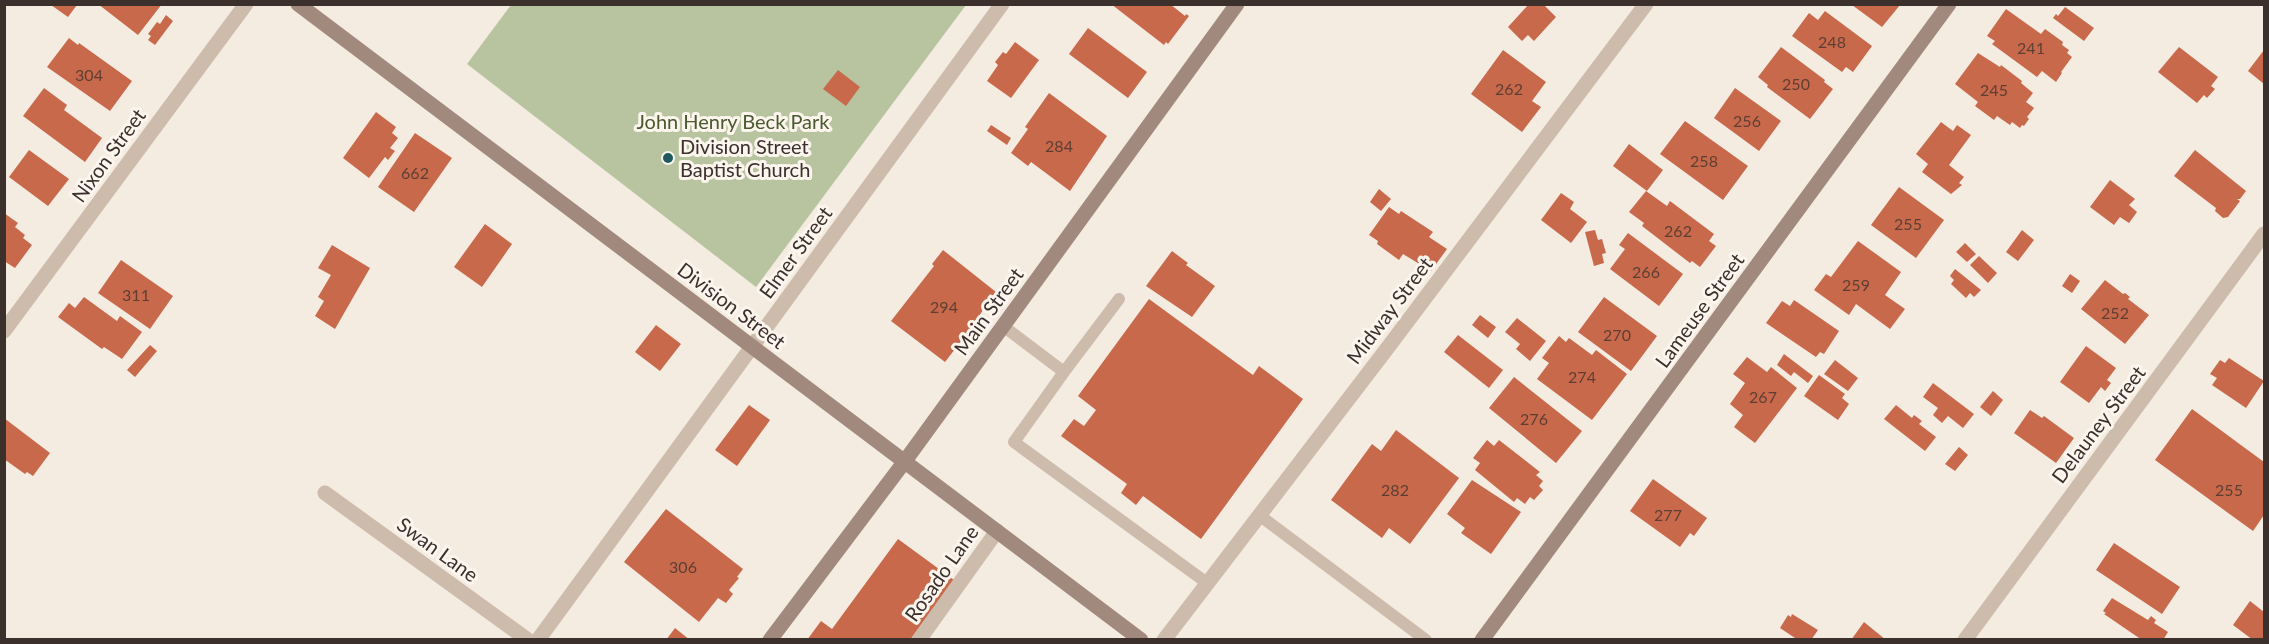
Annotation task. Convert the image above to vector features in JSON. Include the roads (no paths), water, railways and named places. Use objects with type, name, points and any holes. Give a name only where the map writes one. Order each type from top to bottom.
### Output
[{"type":"street","name":"Nixon Street","points":[[4,331],[246,4]]},
{"type":"street","name":"Division Street","points":[[298,4],[1141,639]]},
{"type":"street","name":"Elmer Street","points":[[538,639],[1002,4]]},
{"type":"street","name":"Main Street","points":[[770,639],[904,461],[1237,4]]},
{"type":"street","name":"Midway Street","points":[[1164,639],[1389,346],[1646,4]]},
{"type":"street","name":"Lameuse Street","points":[[1482,639],[1949,4]]},
{"type":"street","name":"Delauney Street","points":[[1965,639],[2265,234]]},
{"type":"street","name":"Swan Lane","points":[[325,493],[528,639]]},
{"type":"street","name":"Rosado Lane","points":[[920,639],[997,531]]},
{"type":"lane","points":[[1119,299],[1014,442],[1207,583]]},
{"type":"lane","points":[[1003,326],[1064,372]]},
{"type":"lane","points":[[1259,515],[1426,639]]},
{"type":"place","name":"Division Street Baptist Church","points":[[668,158]]},
{"type":"park label","name":"John Henry Beck Park","points":[[733,121]]}]
